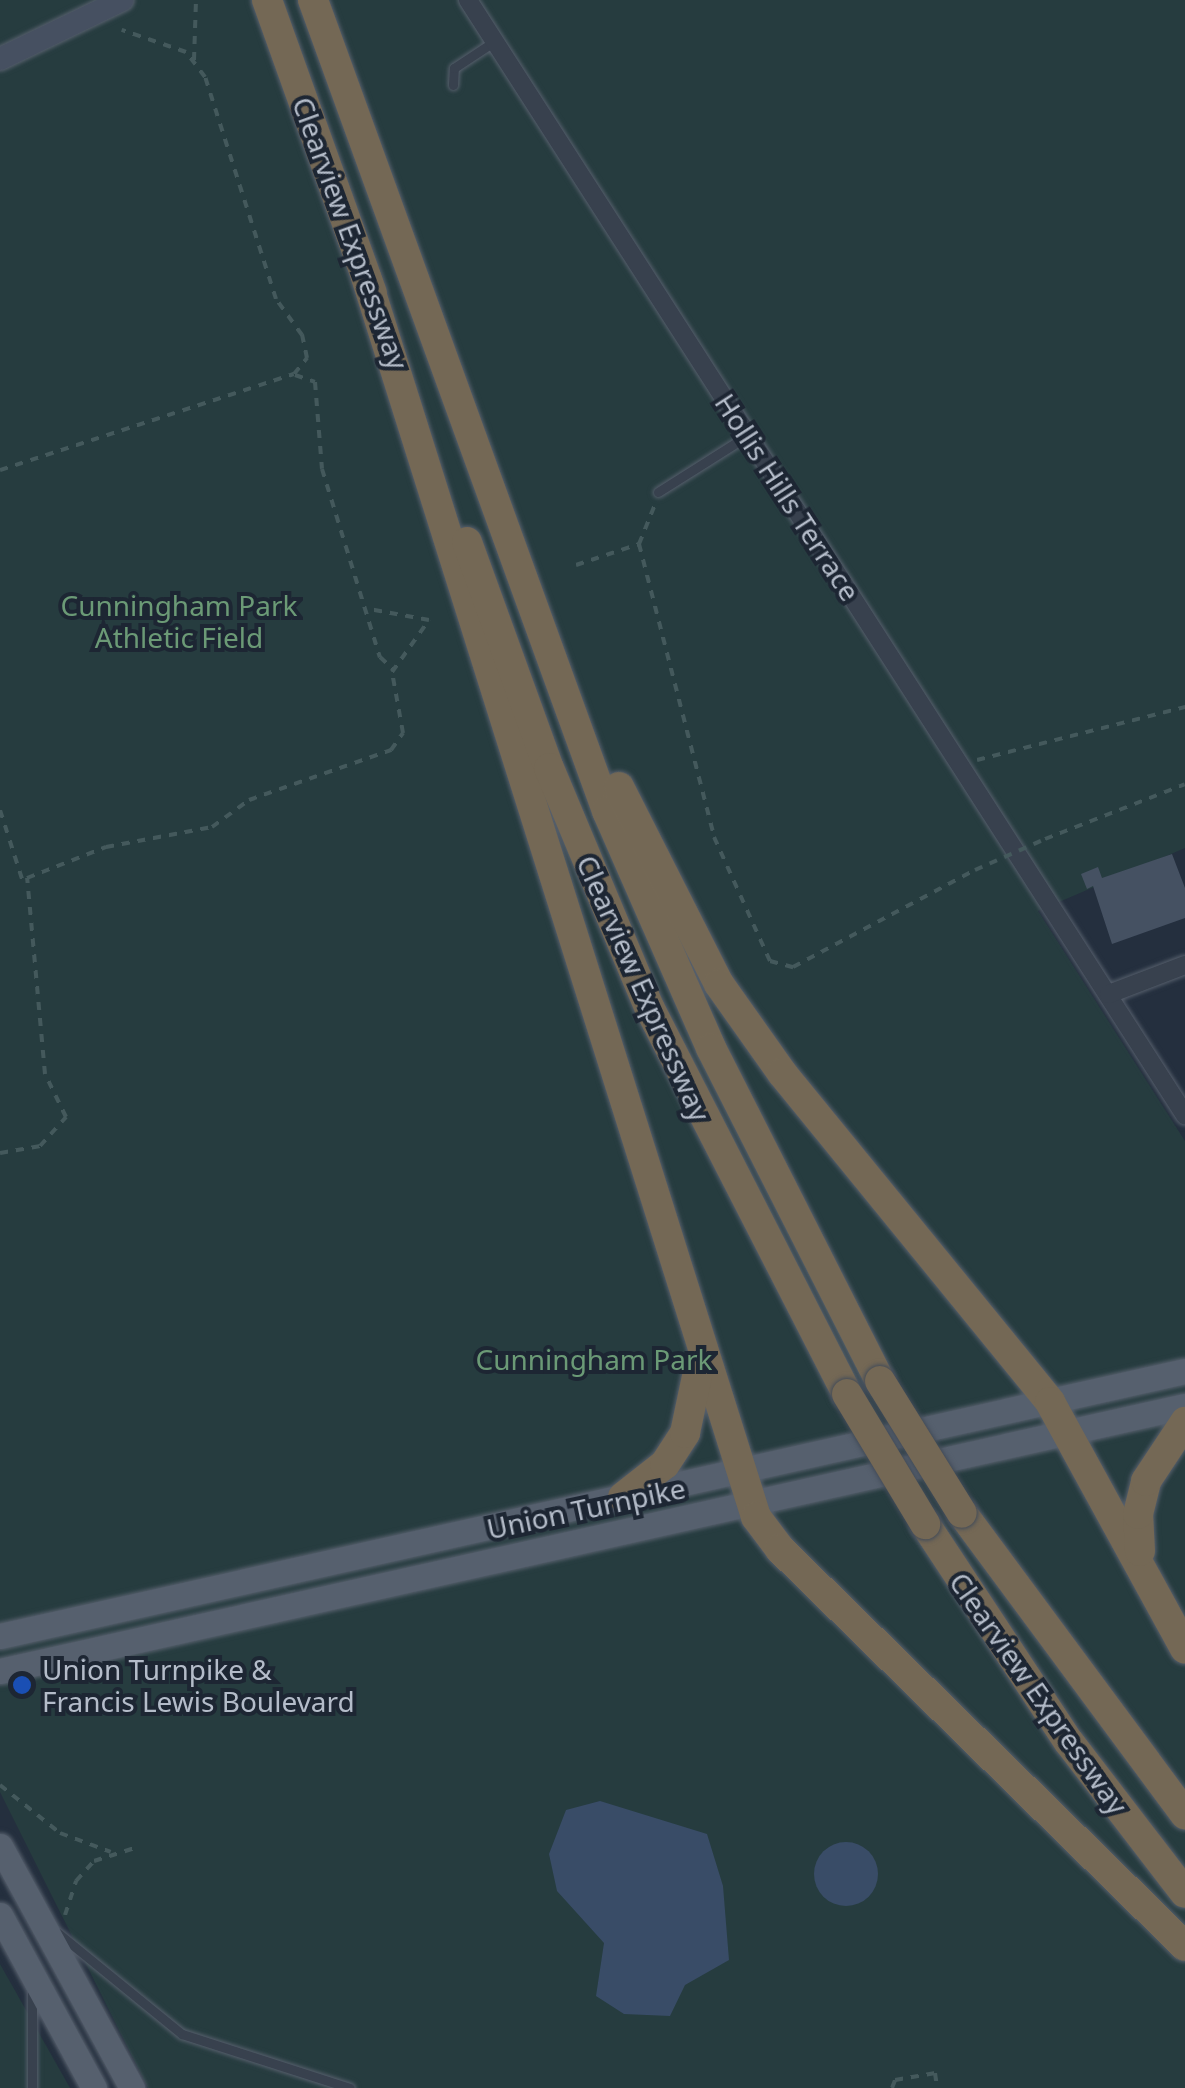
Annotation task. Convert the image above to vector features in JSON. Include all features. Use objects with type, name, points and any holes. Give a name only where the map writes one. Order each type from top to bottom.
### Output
[{"type":"highway","name":"Clearview Expressway","points":[[313,0],[512,553],[658,932],[880,1381],[962,1512],[1185,1814]]},
{"type":"highway","name":"Clearview Expressway","points":[[267,1],[366,277],[622,947],[734,1184],[848,1394],[925,1524],[1068,1742],[1185,1893]]},
{"type":"highway","points":[[366,277],[736,1472],[749,1503],[780,1549],[1185,1946]]},
{"type":"highway","points":[[512,553],[656,869],[719,984],[792,1086],[1050,1402],[1185,1649]]},
{"type":"highway","points":[[623,1498],[664,1464],[692,1418],[699,1373],[694,1334]]},
{"type":"highway","points":[[1153,1587],[1140,1548],[1140,1499],[1161,1449],[1185,1422]]},
{"type":"main road","name":"Union Turnpike","points":[[0,1636],[1185,1371]]},
{"type":"main road","name":"Union Turnpike","points":[[0,1671],[1185,1406]]},
{"type":"main road","points":[[0,1846],[132,2088]]},
{"type":"main road","points":[[0,1915],[94,2088]]},
{"type":"street","points":[[0,59],[122,0]]},
{"type":"street","name":"Hollis Hills Terrace","points":[[468,0],[1185,1115]]},
{"type":"street","points":[[1110,994],[1185,965]]},
{"type":"lane","points":[[453,86],[454,68],[495,42]]},
{"type":"lane","points":[[658,492],[748,435]]},
{"type":"lane","points":[[38,1915],[124,1993],[182,2034],[350,2088]]},
{"type":"lane","points":[[32,1972],[32,2088]]},
{"type":"path","points":[[0,470],[294,374],[307,358],[302,335],[276,299],[194,60],[196,0]]},
{"type":"path","points":[[122,30],[161,40],[194,60]]},
{"type":"path","points":[[294,374],[315,382],[320,460],[369,609],[380,657],[393,669]]},
{"type":"path","points":[[658,492],[639,544],[714,837],[770,961],[794,967],[975,870],[1185,784]]},
{"type":"path","points":[[576,565],[639,544]]},
{"type":"path","points":[[24,886],[33,872],[106,847],[207,829],[249,800],[391,750],[403,733],[390,688],[393,669],[429,620],[369,609]]},
{"type":"path","points":[[979,759],[1185,707]]},
{"type":"path","points":[[0,810],[24,886],[45,1074],[66,1117],[40,1146],[0,1154]]},
{"type":"path","points":[[0,1786],[60,1833],[111,1852]]},
{"type":"path","points":[[65,1915],[76,1881],[111,1852],[138,1846]]},
{"type":"path","points":[[892,2088],[895,2080],[935,2073],[937,2088]]},
{"type":"green space","name":"Cunningham Park","points":[[0,0],[1185,0],[1185,848],[1038,911],[1185,1141],[1185,2088],[148,2088],[0,1792]]},
{"type":"green space","points":[[0,1964],[70,2088],[0,2088]]},
{"type":"water","points":[[600,1801],[707,1834],[723,1886],[729,1960],[685,1985],[670,2016],[624,2014],[596,1996],[604,1943],[557,1891],[549,1854],[566,1810]]},
{"type":"water","points":[[846,1842],[869,1851],[878,1874],[869,1897],[846,1906],[823,1897],[814,1874],[823,1851]]},
{"type":"building","points":[[1172,854],[1185,888],[1185,918],[1112,944],[1093,886],[1087,889],[1081,874],[1098,867],[1102,878]]},
{"type":"place","name":"Union Turnpike & Francis Lewis Boulevard","points":[[22,1685]]},
{"type":"park label","name":"Cunningham Park Athletic Field","points":[[179,621]]}]
